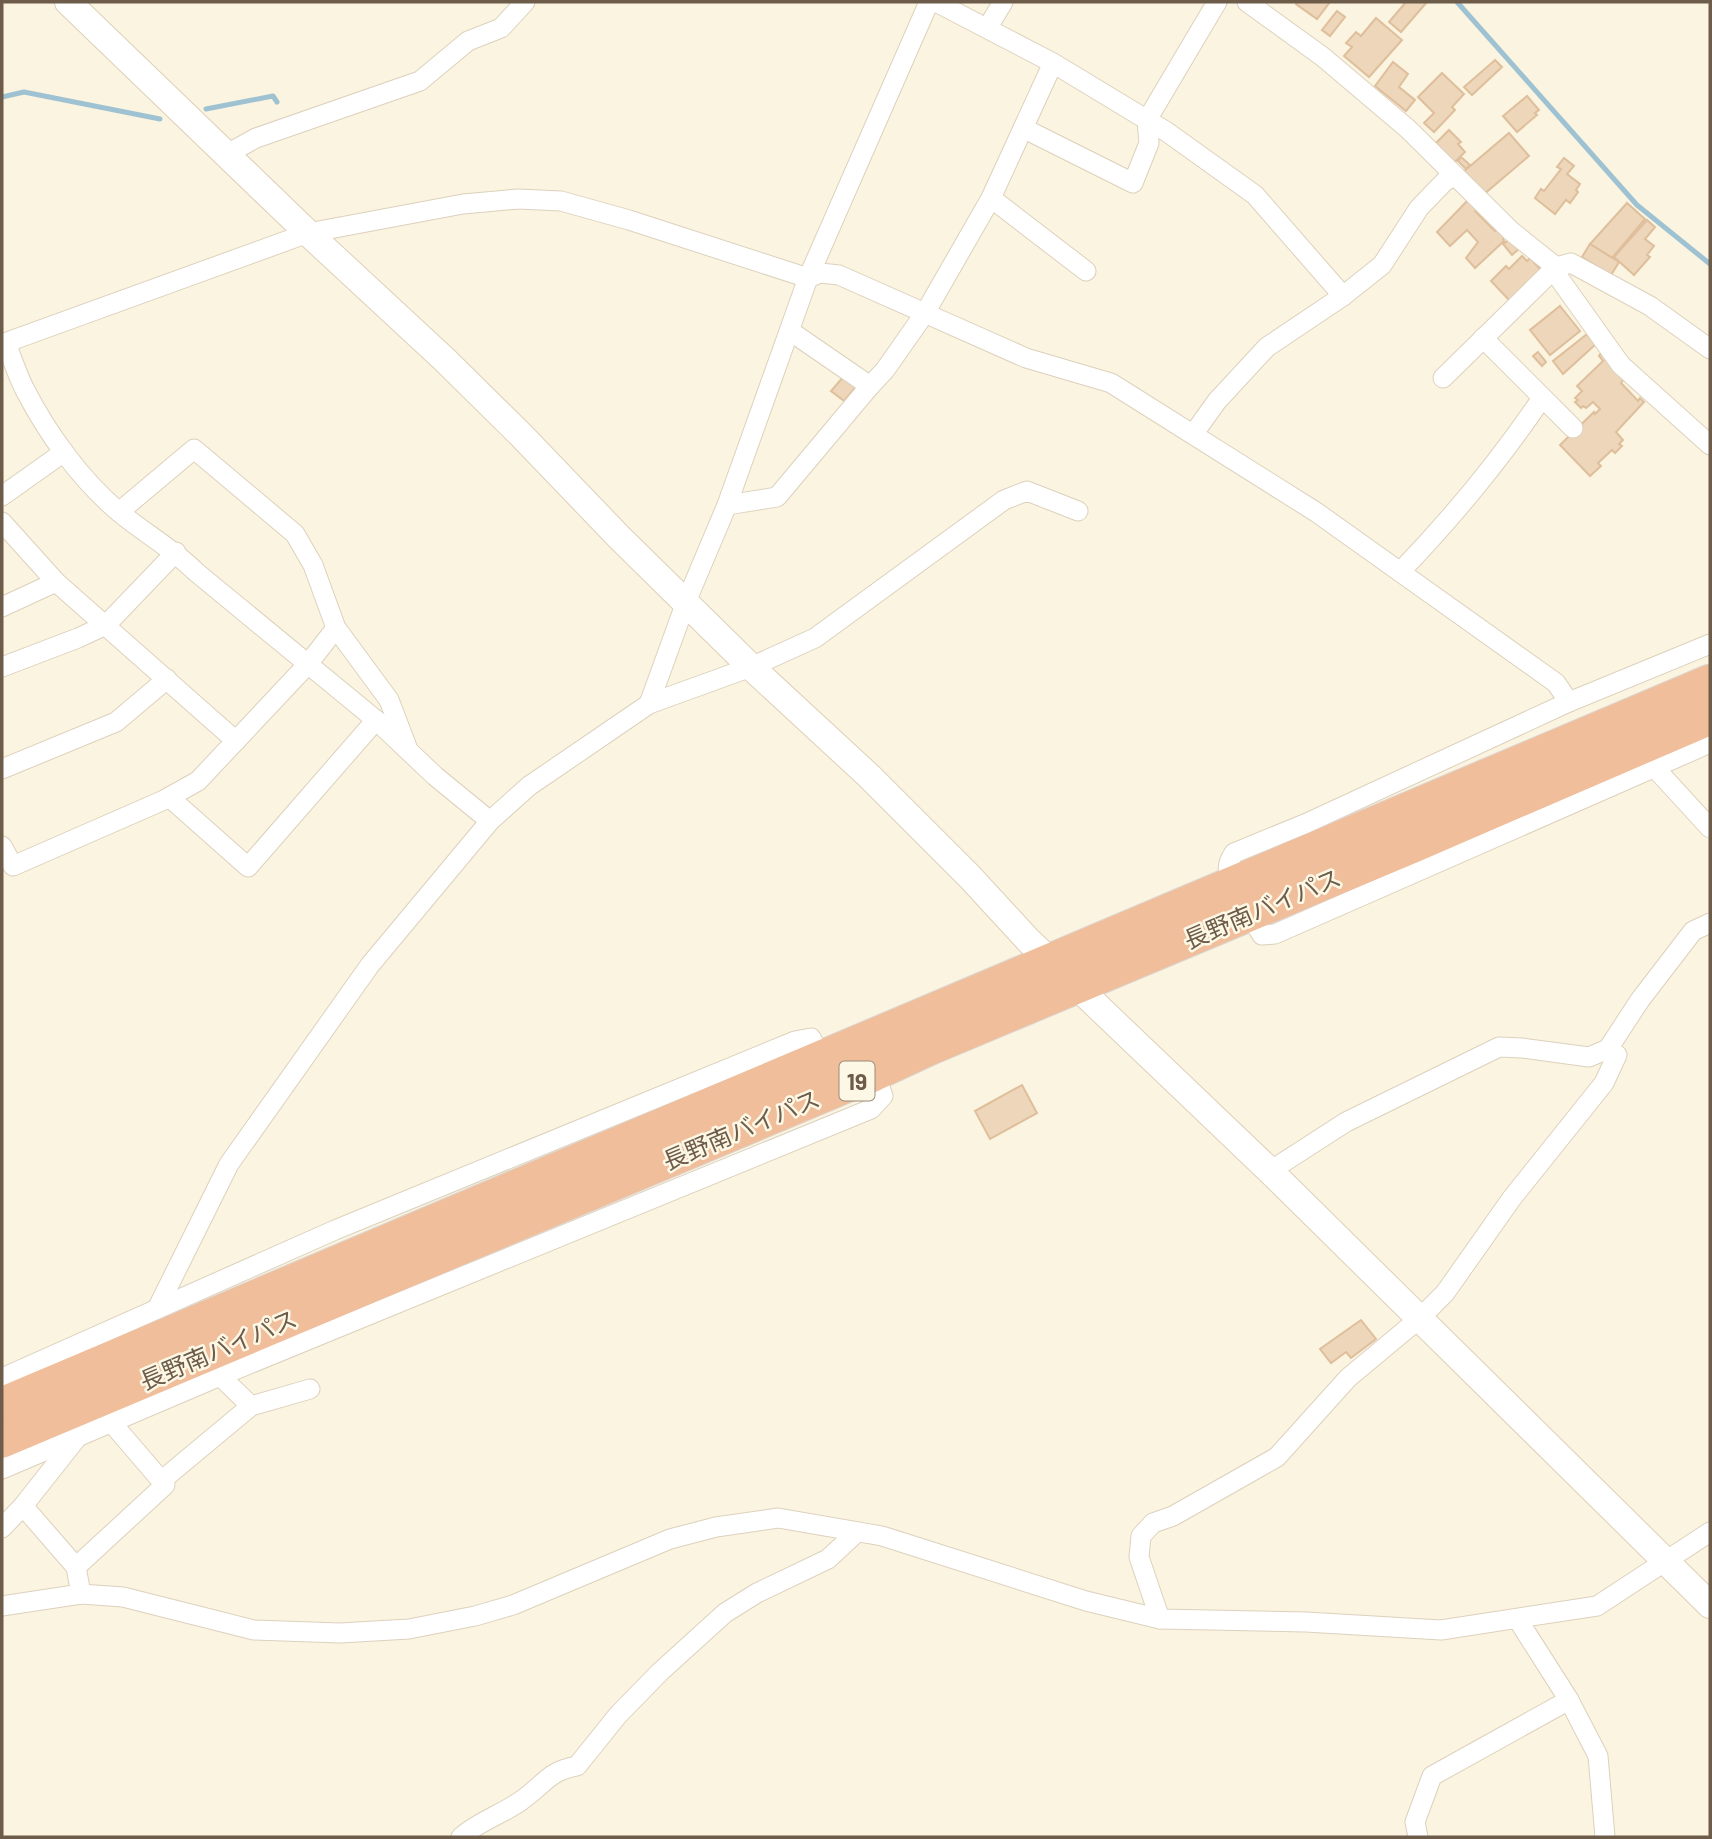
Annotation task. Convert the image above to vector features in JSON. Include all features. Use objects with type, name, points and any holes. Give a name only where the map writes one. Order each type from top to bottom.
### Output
[{"type":"highway","name":"長野南バイパス","points":[[2,1405],[875,1073],[1077,985],[1241,898],[1710,682]]},
{"type":"highway","name":"長野南バイパス","points":[[2,1440],[354,1273],[821,1058],[1051,961],[1413,845],[1710,717]]},
{"type":"street","points":[[68,2],[308,233],[445,360],[751,667],[869,776],[970,877],[1028,940],[1270,1171],[1710,1605]]},
{"type":"street","points":[[227,153],[256,138],[421,81],[468,41],[500,28],[525,2]]},
{"type":"street","points":[[649,704],[686,602],[727,505],[808,278],[929,2]]},
{"type":"street","points":[[936,2],[1053,63],[1147,120],[1255,195],[1343,296]]},
{"type":"street","points":[[988,27],[1003,2]]},
{"type":"street","points":[[1023,128],[1133,183],[1149,143],[1147,120],[1217,2]]},
{"type":"street","points":[[1247,2],[1323,57],[1408,129],[1511,231],[1556,267]]},
{"type":"street","points":[[727,505],[778,497],[885,370],[925,313],[991,198],[1053,63]]},
{"type":"street","points":[[1194,433],[1217,401],[1267,347],[1343,296],[1382,265],[1419,208],[1445,181],[1455,176]]},
{"type":"street","points":[[991,198],[1086,271]]},
{"type":"street","points":[[490,821],[376,720],[196,572],[176,551],[119,512],[64,452],[24,387],[4,344],[308,233],[463,204],[518,199],[561,201],[808,278],[820,273],[839,275],[1026,359],[1111,383],[1316,512],[1556,683],[1569,702]]},
{"type":"street","points":[[1443,378],[1556,267],[1572,264],[1650,306],[1710,349]]},
{"type":"street","points":[[1556,267],[1556,274],[1621,365],[1710,445]]},
{"type":"street","points":[[790,331],[870,386]]},
{"type":"street","points":[[1483,338],[1573,428]]},
{"type":"street","points":[[1400,572],[1440,530],[1542,398]]},
{"type":"street","points":[[119,512],[194,449],[295,534],[313,565],[336,628],[389,700],[409,751]]},
{"type":"street","points":[[2,496],[64,452]]},
{"type":"street","points":[[157,1309],[229,1164],[370,965],[490,821],[529,786],[649,704],[751,667],[815,638],[1004,500],[1027,491],[1078,511]]},
{"type":"street","points":[[2,522],[56,582],[236,741]]},
{"type":"street","points":[[2,667],[106,625],[176,551]]},
{"type":"street","points":[[2,607],[56,582]]},
{"type":"street","points":[[2,846],[13,866],[169,797],[198,781],[308,664],[336,628]]},
{"type":"street","points":[[1710,644],[1569,702],[1319,817],[1234,853],[1227,870],[1262,935],[1275,934],[1710,743]]},
{"type":"street","points":[[2,769],[116,722],[167,679]]},
{"type":"street","points":[[169,797],[248,867],[376,720]]},
{"type":"street","points":[[1654,767],[1710,828]]},
{"type":"street","points":[[1270,1171],[1346,1122],[1499,1047],[1589,1057],[1608,1049],[1640,1000],[1693,931],[1710,923]]},
{"type":"street","points":[[1160,1619],[1139,1557],[1141,1536],[1153,1523],[1173,1517],[1277,1457],[1349,1378],[1420,1318],[1445,1293],[1512,1198],[1604,1083],[1617,1055],[1608,1049]]},
{"type":"street","points":[[2,1378],[157,1309],[354,1273]]},
{"type":"street","points":[[2,1469],[220,1376],[354,1273]]},
{"type":"street","points":[[220,1376],[251,1406]]},
{"type":"street","points":[[161,1481],[251,1406],[310,1389]]},
{"type":"street","points":[[76,1567],[165,1485],[111,1422]]},
{"type":"street","points":[[2,1528],[23,1506],[76,1438]]},
{"type":"street","points":[[23,1506],[76,1567],[81,1594]]},
{"type":"street","points":[[2,1606],[81,1594],[123,1597],[254,1630],[340,1633],[409,1629],[475,1616],[513,1605],[670,1539],[716,1527],[778,1518],[882,1536],[1086,1601],[1160,1619],[1306,1622],[1441,1630],[1597,1606],[1710,1532]]},
{"type":"street","points":[[461,1837],[472,1828],[522,1801],[559,1769],[577,1766],[618,1715],[660,1672],[725,1613],[757,1592],[828,1559],[857,1532]]},
{"type":"street","points":[[1518,1620],[1569,1700],[1598,1756],[1605,1837]]},
{"type":"street","points":[[1418,1837],[1415,1822],[1432,1776],[1569,1700]]},
{"type":"building","points":[[1330,2],[1317,19],[1296,4]]},
{"type":"building","points":[[1406,2],[1427,2],[1401,32],[1389,22]]},
{"type":"building","points":[[1337,11],[1345,17],[1330,36],[1322,30]]},
{"type":"building","points":[[1376,18],[1402,40],[1369,77],[1344,56],[1352,47],[1346,43],[1356,32],[1361,36]]},
{"type":"building","points":[[1495,60],[1502,67],[1472,95],[1464,87]]},
{"type":"building","points":[[1393,62],[1408,74],[1399,87],[1415,100],[1406,111],[1375,86]]},
{"type":"building","points":[[1442,73],[1464,94],[1452,107],[1455,110],[1434,132],[1424,123],[1434,113],[1418,97]]},
{"type":"building","points":[[1527,96],[1539,110],[1535,113],[1537,115],[1517,132],[1503,116]]},
{"type":"building","points":[[1449,130],[1461,142],[1458,144],[1465,152],[1452,165],[1433,146]]},
{"type":"building","points":[[1509,133],[1529,156],[1483,195],[1463,172]]},
{"type":"building","points":[[1461,157],[1470,165],[1466,169],[1458,161]]},
{"type":"building","points":[[1564,158],[1574,166],[1567,174],[1580,184],[1570,203],[1566,200],[1555,214],[1535,198],[1561,169],[1557,167]]},
{"type":"building","points":[[1470,198],[1479,208],[1475,211],[1495,231],[1499,226],[1507,235],[1475,268],[1466,258],[1478,242],[1467,230],[1450,246],[1437,232]]},
{"type":"building","points":[[1627,203],[1645,219],[1612,258],[1590,244]]},
{"type":"building","points":[[1647,220],[1655,227],[1645,239],[1654,246],[1647,255],[1650,257],[1634,275],[1614,257]]},
{"type":"building","points":[[1511,238],[1520,248],[1512,255],[1503,244]]},
{"type":"building","points":[[1590,244],[1619,262],[1611,275],[1582,257]]},
{"type":"building","points":[[1522,256],[1527,261],[1530,258],[1541,270],[1510,301],[1491,281],[1506,266],[1509,269]]},
{"type":"building","points":[[1560,306],[1580,331],[1550,355],[1530,330]]},
{"type":"building","points":[[1587,334],[1596,344],[1563,374],[1553,361]]},
{"type":"building","points":[[1538,352],[1546,362],[1542,366],[1533,356]]},
{"type":"building","points":[[1601,353],[1625,378],[1621,383],[1638,401],[1640,398],[1644,402],[1616,432],[1623,440],[1619,444],[1622,446],[1615,453],[1612,450],[1598,463],[1601,466],[1590,476],[1560,445],[1600,409],[1593,402],[1586,408],[1581,408],[1575,398],[1582,391],[1577,386],[1603,361],[1599,356]]},
{"type":"building","points":[[844,376],[856,387],[844,401],[831,391]]},
{"type":"building","points":[[1022,1085],[1037,1113],[990,1139],[975,1111]]},
{"type":"building","points":[[1361,1320],[1376,1339],[1351,1358],[1346,1352],[1331,1363],[1320,1349]]},
{"type":"waterway","points":[[1457,2],[1637,205],[1710,264]]},
{"type":"waterway","points":[[2,97],[24,92],[160,119]]},
{"type":"waterway","points":[[206,109],[273,96],[277,102]]}]
